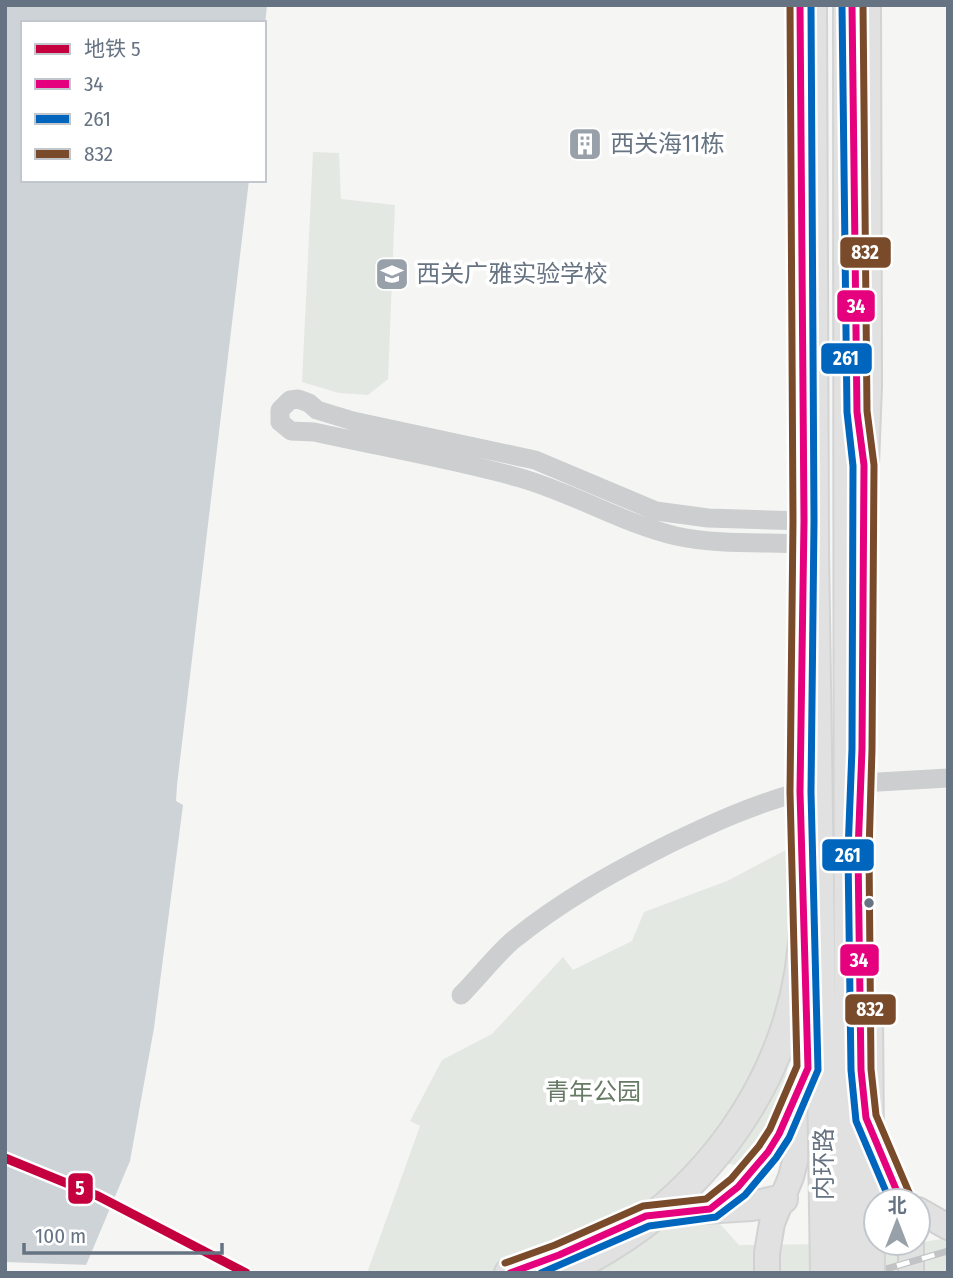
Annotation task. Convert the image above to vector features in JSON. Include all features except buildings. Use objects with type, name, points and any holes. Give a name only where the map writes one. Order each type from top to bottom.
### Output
[{"type":"highway","name":"内环路","points":[[813,5],[807,538],[825,1273]]},
{"type":"highway","name":"内环路","points":[[849,1273],[842,817],[850,5]]},
{"type":"highway","points":[[864,465],[866,5]]},
{"type":"highway","points":[[560,1273],[614,1245],[669,1204],[691,1182],[748,1113],[766,1078],[783,1033],[799,979],[803,935],[807,538]]},
{"type":"highway","points":[[842,817],[868,1002],[870,1273]]},
{"type":"highway","points":[[509,1273],[559,1255],[646,1216],[752,1206],[783,1199]]},
{"type":"main road","points":[[710,1209],[753,1172],[768,1152],[779,1134],[808,1068],[800,792],[807,538],[800,5]]},
{"type":"main road","points":[[766,1273],[772,1223],[797,1158],[803,1127],[818,940],[822,5]]},
{"type":"main road","points":[[837,5],[842,817],[836,891],[837,1082],[841,1135],[845,1150],[880,1187]]},
{"type":"main road","points":[[850,5],[857,412],[864,465],[858,852],[863,1097],[888,1187]]},
{"type":"main road","points":[[838,175],[854,137]]},
{"type":"main road","points":[[838,426],[864,465]]},
{"type":"main road","points":[[842,817],[860,783]]},
{"type":"main road","points":[[836,891],[858,852]]},
{"type":"main road","points":[[783,1199],[832,1193],[862,1193]]},
{"type":"main road","points":[[932,1218],[948,1227]]},
{"type":"street","points":[[298,399],[317,410],[353,421],[535,460],[656,511],[708,518],[807,538],[711,540],[677,536],[517,477],[314,432],[291,431],[280,422],[280,410],[290,400],[298,399]]},
{"type":"street","points":[[860,783],[948,778]]},
{"type":"street","points":[[461,995],[510,943],[562,904],[627,865],[746,808],[800,792]]},
{"type":"street","points":[[803,1127],[819,1138],[841,1135]]},
{"type":"green space","points":[[313,152],[339,153],[341,199],[395,205],[388,379],[368,395],[339,393],[302,382]]},
{"type":"green space","name":"青年公园","points":[[794,850],[797,992],[784,1092],[749,1165],[723,1164],[692,1193],[739,1245],[862,1244],[862,1257],[932,1257],[932,1241],[948,1238],[948,1273],[367,1273],[420,1126],[410,1121],[442,1060],[492,1034],[563,957],[573,970],[632,941],[644,912],[727,881],[784,851]]},
{"type":"shaded area","points":[[5,5],[267,5],[265,21],[21,21],[21,182],[249,182],[177,785],[176,801],[183,805],[154,1028],[130,1161],[84,1270],[5,1273]]},
{"type":"pier","points":[[5,1262],[90,1265],[88,1273],[5,1273]]},
{"type":"railway","points":[[872,1273],[948,1251]]},
{"type":"metro line","name":"5","points":[[5,1158],[98,1196],[246,1273]]},
{"type":"transit line","name":"832","points":[[505,1263],[555,1245],[643,1206],[706,1199],[731,1179],[759,1146],[770,1129],[797,1066],[790,792],[793,521],[790,5]]},
{"type":"transit line","name":"34","points":[[510,1273],[559,1255],[646,1216],[710,1209],[738,1187],[768,1152],[779,1134],[808,1068],[800,792],[804,521],[800,5]]},
{"type":"transit line","name":"261","points":[[541,1273],[649,1226],[716,1217],[745,1195],[776,1158],[789,1138],[818,1070],[811,792],[814,521],[811,5]]},
{"type":"transit line","name":"261","points":[[842,5],[847,412],[853,466],[852,749],[848,852],[851,1070],[856,1121],[884,1187]]},
{"type":"transit line","name":"34","points":[[852,5],[857,412],[864,465],[862,749],[858,852],[861,1070],[866,1118],[895,1187]]},
{"type":"transit line","name":"832","points":[[863,5],[867,411],[874,465],[869,852],[871,1069],[876,1115],[907,1187]]},
{"type":"place","name":"西关海11栋","points":[[585,144]]},
{"type":"place","name":"西关广雅实验学校","points":[[392,274]]}]
